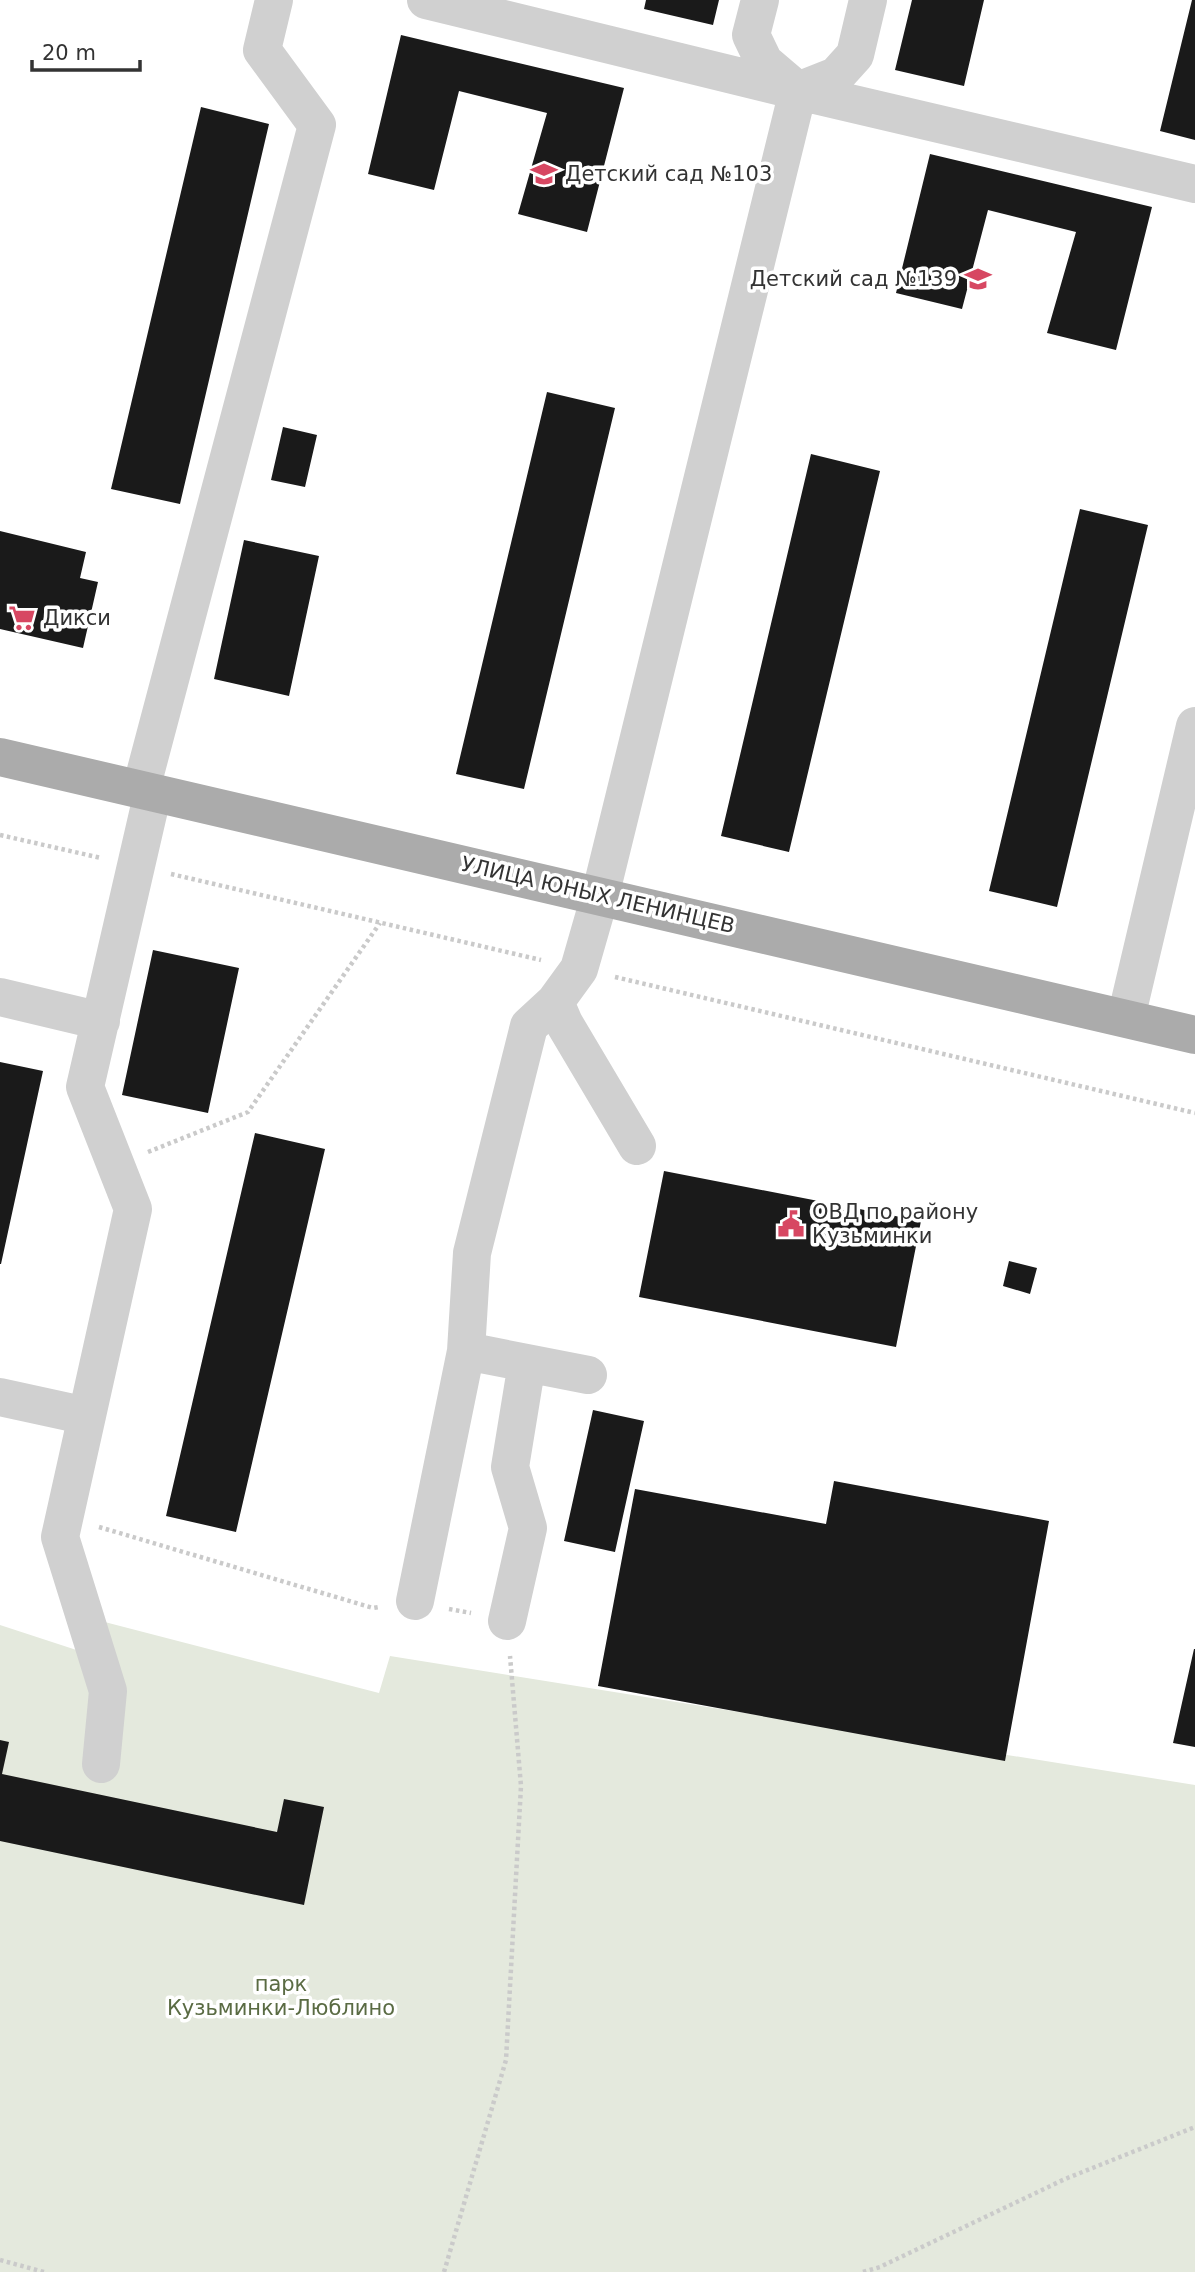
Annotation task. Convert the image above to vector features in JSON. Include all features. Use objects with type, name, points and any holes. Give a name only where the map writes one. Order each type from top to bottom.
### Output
[{"type":"main road","name":"УЛИЦА ЮНЫХ ЛЕНИНЦЕВ","points":[[0,757],[1195,1035]]},
{"type":"lane","points":[[101,1764],[108,1691],[60,1537],[132,1209],[85,1087],[101,1021],[147,790],[317,125],[262,50],[274,0]]},
{"type":"lane","points":[[426,0],[1195,184]]},
{"type":"lane","points":[[761,0],[751,35],[764,62],[798,90]]},
{"type":"lane","points":[[798,90],[836,76],[855,55],[868,0]]},
{"type":"lane","points":[[415,1601],[467,1351],[472,1253],[529,1026],[555,1002],[579,970],[600,896],[798,90]]},
{"type":"lane","points":[[1126,1018],[1195,726]]},
{"type":"lane","points":[[0,997],[101,1021]]},
{"type":"lane","points":[[555,1002],[564,1023],[637,1146]]},
{"type":"lane","points":[[467,1351],[588,1375]]},
{"type":"lane","points":[[508,1621],[528,1528],[510,1466],[527,1363]]},
{"type":"lane","points":[[0,1397],[87,1416]]},
{"type":"path","points":[[116,1165],[248,1112],[380,923]]},
{"type":"path","points":[[64,1516],[373,1608],[415,1601],[508,1621],[521,1786],[506,2060],[444,2272]]},
{"type":"path","points":[[863,2272],[880,2267],[1065,2179],[1195,2127]]},
{"type":"path","points":[[0,2260],[44,2272]]},
{"type":"green space","name":"парк Кузьминки-Люблино","points":[[97,1620],[379,1693],[390,1656],[1195,1785],[1195,2272],[0,2272],[0,1625],[107,1660]]},
{"type":"building","points":[[646,0],[719,0],[713,25],[644,9]]},
{"type":"building","points":[[912,0],[984,0],[964,86],[895,70]]},
{"type":"building","points":[[1192,0],[1195,0],[1195,140],[1160,131]]},
{"type":"building","points":[[401,35],[624,88],[587,232],[518,214],[547,113],[459,91],[434,190],[368,174]]},
{"type":"building","points":[[201,107],[269,124],[180,504],[111,489]]},
{"type":"building","points":[[930,154],[1152,207],[1116,350],[1047,333],[1076,232],[988,210],[962,309],[896,293]]},
{"type":"building","points":[[547,392],[615,408],[524,789],[456,774]]},
{"type":"building","points":[[283,427],[317,435],[305,487],[271,480]]},
{"type":"building","points":[[811,454],[880,471],[789,852],[721,836]]},
{"type":"building","points":[[1080,509],[1148,525],[1057,907],[989,891]]},
{"type":"building","points":[[0,531],[86,552],[80,578],[98,582],[83,648],[0,629]]},
{"type":"building","points":[[244,540],[319,556],[289,696],[214,679]]},
{"type":"building","points":[[153,950],[239,968],[208,1113],[122,1095]]},
{"type":"building","points":[[0,1062],[43,1071],[1,1264],[0,1264]]},
{"type":"building","points":[[255,1133],[325,1149],[236,1532],[166,1516]]},
{"type":"building","points":[[664,1171],[921,1221],[896,1347],[639,1297]]},
{"type":"building","points":[[1009,1261],[1037,1268],[1030,1294],[1003,1286]]},
{"type":"building","points":[[593,1410],[644,1421],[615,1552],[564,1541]]},
{"type":"building","points":[[834,1481],[1049,1521],[1005,1761],[598,1686],[635,1489],[826,1524]]},
{"type":"building","points":[[1195,1649],[1195,1747],[1173,1743]]},
{"type":"building","points":[[0,1740],[9,1742],[2,1774],[277,1832],[284,1799],[324,1807],[304,1905],[0,1841]]},
{"type":"place","name":"Детский сад №103","points":[[544,174]]},
{"type":"place","name":"Детский сад №139","points":[[978,279]]},
{"type":"place","name":"Дикси","points":[[22,618]]},
{"type":"place","name":"ОВД по району Кузьминки","points":[[791,1224]]}]
